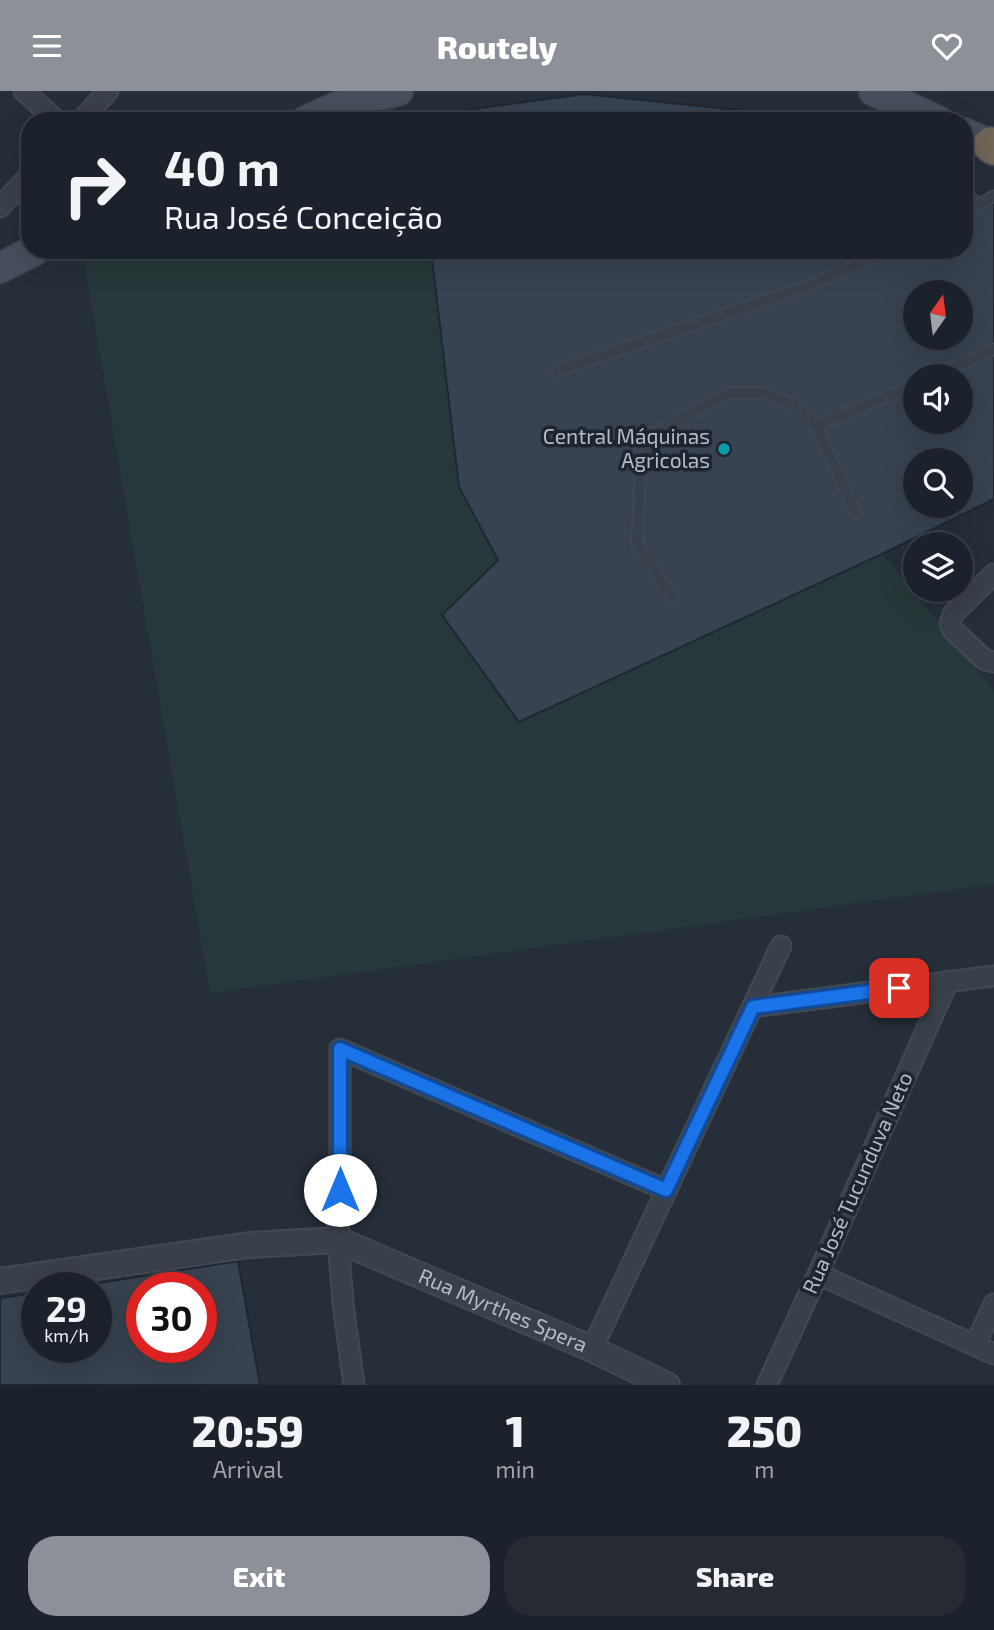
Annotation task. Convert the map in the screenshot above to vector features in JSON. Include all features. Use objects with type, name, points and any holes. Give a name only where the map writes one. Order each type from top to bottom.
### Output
[{"type":"main road","points":[[324,112],[355,97],[398,91]]},
{"type":"main road","points":[[874,91],[919,112]]},
{"type":"main road","points":[[0,268],[21,257]]},
{"type":"street","points":[[24,91],[47,112]]},
{"type":"street","points":[[89,112],[108,91]]},
{"type":"street","points":[[0,207],[21,185]]},
{"type":"street","points":[[994,574],[953,614],[950,624],[985,660],[994,662]]},
{"type":"street","points":[[592,1349],[781,946]]},
{"type":"street","points":[[753,1007],[994,977]]},
{"type":"street","name":"Rua José Tucunduva Neto","points":[[767,1385],[948,981]]},
{"type":"street","points":[[354,1385],[338,1240],[340,1049],[666,1190]]},
{"type":"street","points":[[0,1281],[249,1245],[338,1240]]},
{"type":"street","name":"Rua Myrthes Spera","points":[[338,1240],[592,1349],[667,1385]]},
{"type":"street","points":[[818,1275],[994,1354]]},
{"type":"street","points":[[975,1345],[994,1304]]},
{"type":"lane","points":[[973,208],[994,196]]},
{"type":"lane","points":[[557,371],[802,288],[871,259]]},
{"type":"lane","points":[[962,364],[994,349]]},
{"type":"lane","points":[[816,426],[903,390]]},
{"type":"lane","points":[[673,599],[637,543],[641,469],[656,433],[729,393],[764,393],[795,405],[816,426],[856,514]]},
{"type":"shaded area","points":[[84,259],[432,259],[459,487],[882,554],[903,580],[903,602],[922,602],[994,690],[994,884],[210,993]]},
{"type":"building","points":[[584,94],[757,112],[452,112]]},
{"type":"building","name":"Central Máquinas Agricolas","points":[[973,190],[994,203],[994,499],[973,509],[973,448],[903,448],[903,518],[955,518],[927,532],[903,532],[903,544],[519,722],[442,615],[498,560],[459,487],[432,259],[973,259]]},
{"type":"building","points":[[238,1261],[260,1385],[0,1385],[0,1298],[21,1295],[21,1363],[112,1363],[112,1281],[126,1279],[126,1363],[217,1363],[217,1272],[168,1272]]},
{"type":"place","name":"Central Máquinas Agricolas","points":[[724,449]]},
{"type":"route","points":[[340,1190],[340,1049],[666,1190],[753,1007],[899,988]]}]
